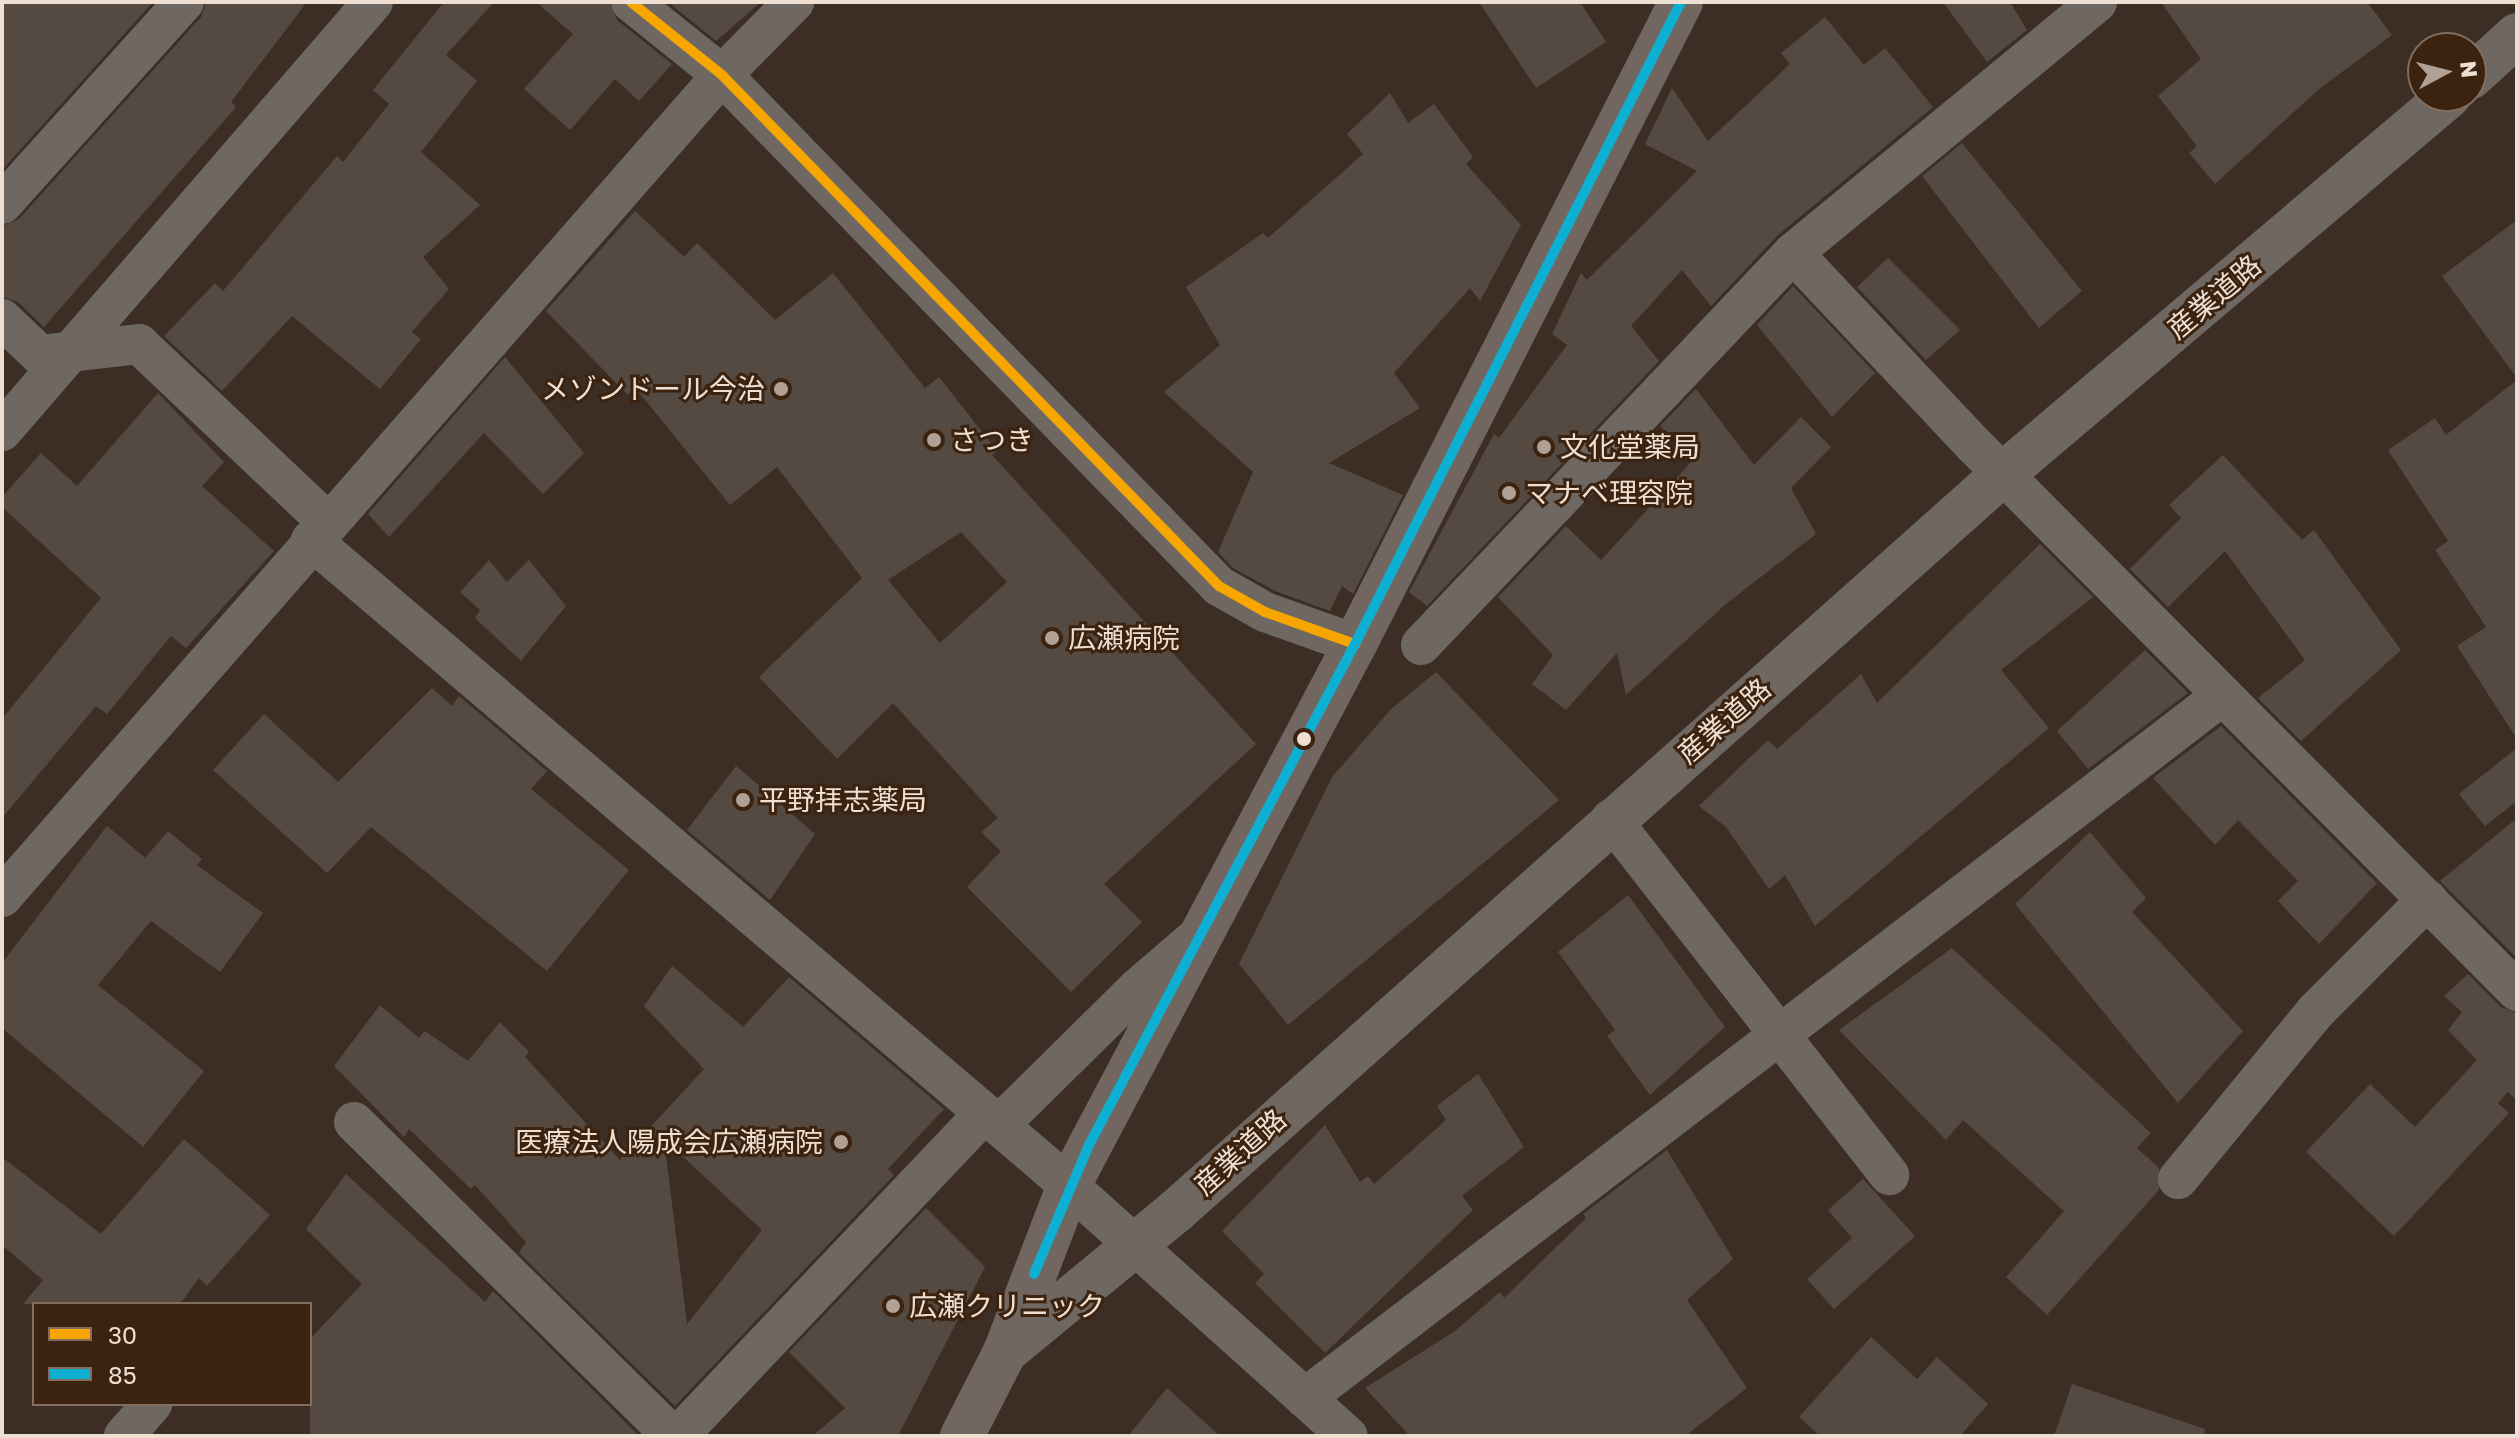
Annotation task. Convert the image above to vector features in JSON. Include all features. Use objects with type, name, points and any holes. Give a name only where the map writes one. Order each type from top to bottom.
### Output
[{"type":"main road","points":[[962,1436],[1005,1352],[1069,1185],[1355,644],[1681,2]]},
{"type":"street","points":[[2,204],[184,2]]},
{"type":"street","points":[[2,431],[373,2]]},
{"type":"street","points":[[631,2],[722,75],[1219,586],[1265,612],[1355,644]]},
{"type":"street","points":[[2,897],[319,531],[722,75],[794,2]]},
{"type":"street","points":[[1421,645],[1793,253],[2097,2]]},
{"type":"street","points":[[2487,62],[2517,35]]},
{"type":"street","name":"産業道路","points":[[1005,1352],[1132,1244],[1176,1211],[1611,819],[2003,474],[2430,112]]},
{"type":"street","points":[[1793,253],[2003,474],[2517,991]]},
{"type":"street","points":[[2,319],[40,355],[139,344],[319,531],[1069,1185],[1348,1436]]},
{"type":"street","points":[[1305,1398],[2223,695]]},
{"type":"street","points":[[1611,819],[1889,1175]]},
{"type":"street","points":[[2178,1179],[2317,1010],[2427,900]]},
{"type":"street","points":[[354,1122],[675,1436],[991,1119],[1203,932]]},
{"type":"street","points":[[124,1436],[150,1406]]},
{"type":"building","points":[[2,2],[153,2],[2,170]]},
{"type":"building","points":[[206,2],[307,2],[231,102],[236,107],[44,327],[18,302],[2,297],[2,226],[19,219],[201,17]]},
{"type":"building","points":[[444,2],[494,2],[446,55],[477,81],[421,152],[480,205],[423,257],[449,289],[412,332],[421,339],[380,389],[292,316],[222,391],[164,336],[215,283],[223,291],[337,156],[343,162],[389,104],[373,90]]},
{"type":"building","points":[[536,2],[609,2],[617,20],[672,64],[639,101],[615,79],[570,130],[524,89],[573,34]]},
{"type":"building","points":[[668,2],[761,2],[716,41]]},
{"type":"building","points":[[1479,2],[1580,2],[1606,42],[1536,88]]},
{"type":"building","points":[[1943,2],[2010,2],[2027,30],[1987,62]]},
{"type":"building","points":[[2161,2],[2367,2],[2392,35],[2319,89],[2215,184],[2189,153],[2197,146],[2158,96],[2201,59]]},
{"type":"building","points":[[1825,17],[1864,65],[1885,48],[1933,107],[1778,235],[1711,306],[1682,270],[1631,326],[1659,361],[1427,606],[1409,592],[1494,434],[1499,438],[1567,345],[1552,334],[1581,273],[1587,280],[1697,171],[1645,144],[1672,88],[1708,141],[1790,64],[1781,53]]},
{"type":"building","points":[[1390,93],[1408,123],[1434,104],[1473,157],[1466,164],[1521,225],[1480,301],[1470,288],[1394,373],[1420,408],[1329,463],[1403,495],[1353,594],[1342,586],[1330,611],[1275,591],[1233,568],[1218,552],[1253,472],[1164,392],[1220,345],[1186,287],[1263,233],[1268,238],[1363,154],[1347,134]]},
{"type":"building","points":[[1962,143],[2082,291],[2039,328],[1922,176]]},
{"type":"building","points":[[635,211],[684,257],[697,243],[775,320],[833,273],[925,388],[939,377],[997,451],[992,455],[1256,744],[1104,884],[1142,922],[1071,992],[967,887],[1001,851],[981,832],[998,818],[893,703],[837,759],[759,677],[862,578],[777,467],[730,505],[634,386],[628,395],[546,311]],"holes":[[[961,532],[1007,582],[940,643],[888,580]]]},
{"type":"building","points":[[2517,220],[2517,378],[2442,276]]},
{"type":"building","points":[[1888,258],[1960,330],[1926,360],[1857,287]]},
{"type":"building","points":[[1793,286],[1875,373],[1832,417],[1757,325]]},
{"type":"building","points":[[505,357],[584,453],[543,494],[484,433],[389,537],[368,514]]},
{"type":"building","points":[[2517,380],[2517,739],[2457,646],[2486,627],[2435,550],[2448,541],[2388,450],[2435,418],[2446,435]]},
{"type":"building","points":[[1696,389],[1754,465],[1801,417],[1831,447],[1791,488],[1816,534],[1726,604],[1626,695],[1617,653],[1566,710],[1532,684],[1553,655],[1498,597],[1566,526],[1601,560],[1694,459],[1660,426]]},
{"type":"building","points":[[158,393],[224,462],[202,486],[274,551],[186,648],[171,636],[107,714],[96,706],[2,818],[2,719],[101,598],[2,507],[2,497],[41,453],[77,486]]},
{"type":"building","points":[[2223,455],[2302,540],[2314,530],[2401,650],[2301,741],[2258,698],[2305,660],[2225,551],[2168,607],[2130,569],[2181,518],[2169,505]]},
{"type":"building","points":[[2040,544],[2093,597],[2001,670],[2049,728],[1815,926],[1785,875],[1769,889],[1726,827],[1699,806],[1768,740],[1777,749],[1861,674],[1877,703]]},
{"type":"building","points":[[489,560],[507,582],[529,560],[566,606],[521,661],[475,618],[480,610],[460,592]]},
{"type":"building","points":[[2145,650],[2188,693],[2088,769],[2057,731]]},
{"type":"building","points":[[1436,672],[1559,800],[1288,1025],[1239,964],[1332,777],[1391,709]]},
{"type":"building","points":[[432,688],[452,706],[459,696],[547,771],[531,789],[629,870],[547,971],[371,827],[327,873],[213,770],[264,714],[338,782]]},
{"type":"building","points":[[2221,726],[2377,883],[2319,944],[2278,901],[2298,881],[2238,820],[2215,845],[2153,778]]},
{"type":"building","points":[[2517,748],[2517,801],[2485,826],[2459,794]]},
{"type":"building","name":"平野拝志薬局","points":[[736,766],[815,834],[770,900],[687,830]]},
{"type":"building","points":[[2517,818],[2517,958],[2440,881]]},
{"type":"building","points":[[107,826],[145,858],[168,831],[202,859],[197,865],[263,913],[220,972],[151,921],[98,985],[204,1071],[143,1147],[2,1028],[2,963]]},
{"type":"building","points":[[2090,832],[2146,898],[2132,912],[2243,1031],[2178,1103],[2015,904]]},
{"type":"building","points":[[1628,895],[1725,1027],[1650,1095],[1607,1036],[1615,1030],[1558,952]]},
{"type":"building","points":[[1952,948],[2151,1133],[2137,1148],[2159,1168],[2159,1190],[2047,1315],[2006,1277],[2064,1211],[1963,1120],[1946,1140],[1839,1030]]},
{"type":"building","points":[[672,966],[743,1027],[789,977],[944,1109],[888,1169],[894,1175],[675,1406],[519,1253],[526,1242],[475,1185],[471,1189],[409,1129],[404,1137],[334,1066],[380,1005],[419,1038],[425,1031],[468,1061],[500,1022],[529,1052],[525,1057],[620,1160],[704,1069],[644,1006]],"holes":[[[664,1139],[762,1230],[687,1324]]]},
{"type":"building","points":[[2468,974],[2501,1007],[2517,1013],[2517,1101],[2508,1092],[2498,1103],[2509,1113],[2394,1236],[2306,1152],[2370,1084],[2415,1127],[2477,1060],[2448,1030],[2462,1012],[2444,996]]},
{"type":"building","points":[[1478,1074],[1524,1147],[1462,1196],[1473,1210],[1325,1353],[1255,1283],[1264,1274],[1222,1231],[1325,1125],[1360,1182],[1368,1176],[1374,1184],[1446,1120],[1437,1106]]},
{"type":"building","points":[[184,1139],[270,1215],[207,1286],[199,1278],[181,1302],[23,1304],[43,1280],[2,1245],[2,1157],[101,1234]]},
{"type":"building","points":[[1667,1150],[1733,1259],[1687,1300],[1747,1388],[1685,1436],[1410,1436],[1365,1388],[1455,1331],[1500,1292],[1504,1298],[1586,1218],[1583,1214]]},
{"type":"building","points":[[346,1174],[485,1302],[493,1291],[639,1436],[310,1436],[312,1337],[362,1284],[306,1229]]},
{"type":"building","points":[[1863,1179],[1915,1236],[1834,1309],[1807,1279],[1852,1238],[1828,1210]]},
{"type":"building","name":"広瀬クリニック","points":[[926,1208],[985,1267],[898,1436],[813,1436],[845,1408],[789,1352]]},
{"type":"building","points":[[1871,1337],[1917,1379],[1937,1357],[1988,1404],[1960,1436],[1820,1436],[1799,1417]]},
{"type":"building","points":[[2072,1384],[2205,1429],[2204,1436],[2054,1436]]},
{"type":"building","points":[[1167,1388],[1220,1436],[1128,1436]]},
{"type":"transit line","name":"30","points":[[631,2],[722,75],[1219,586],[1265,612],[1355,644]]},
{"type":"transit line","name":"85","points":[[1034,1274],[1090,1143],[1355,644],[1681,2]]},
{"type":"place","name":"メゾンドール今治","points":[[781,389]]},
{"type":"place","name":"さつき","points":[[934,440]]},
{"type":"place","name":"文化堂薬局","points":[[1544,447]]},
{"type":"place","name":"マナベ理容院","points":[[1509,493]]},
{"type":"place","name":"広瀬病院","points":[[1052,638]]},
{"type":"place","name":"平野拝志薬局","points":[[743,800]]},
{"type":"place","name":"医療法人陽成会広瀬病院","points":[[841,1142]]},
{"type":"place","name":"広瀬クリニック","points":[[893,1306]]}]
